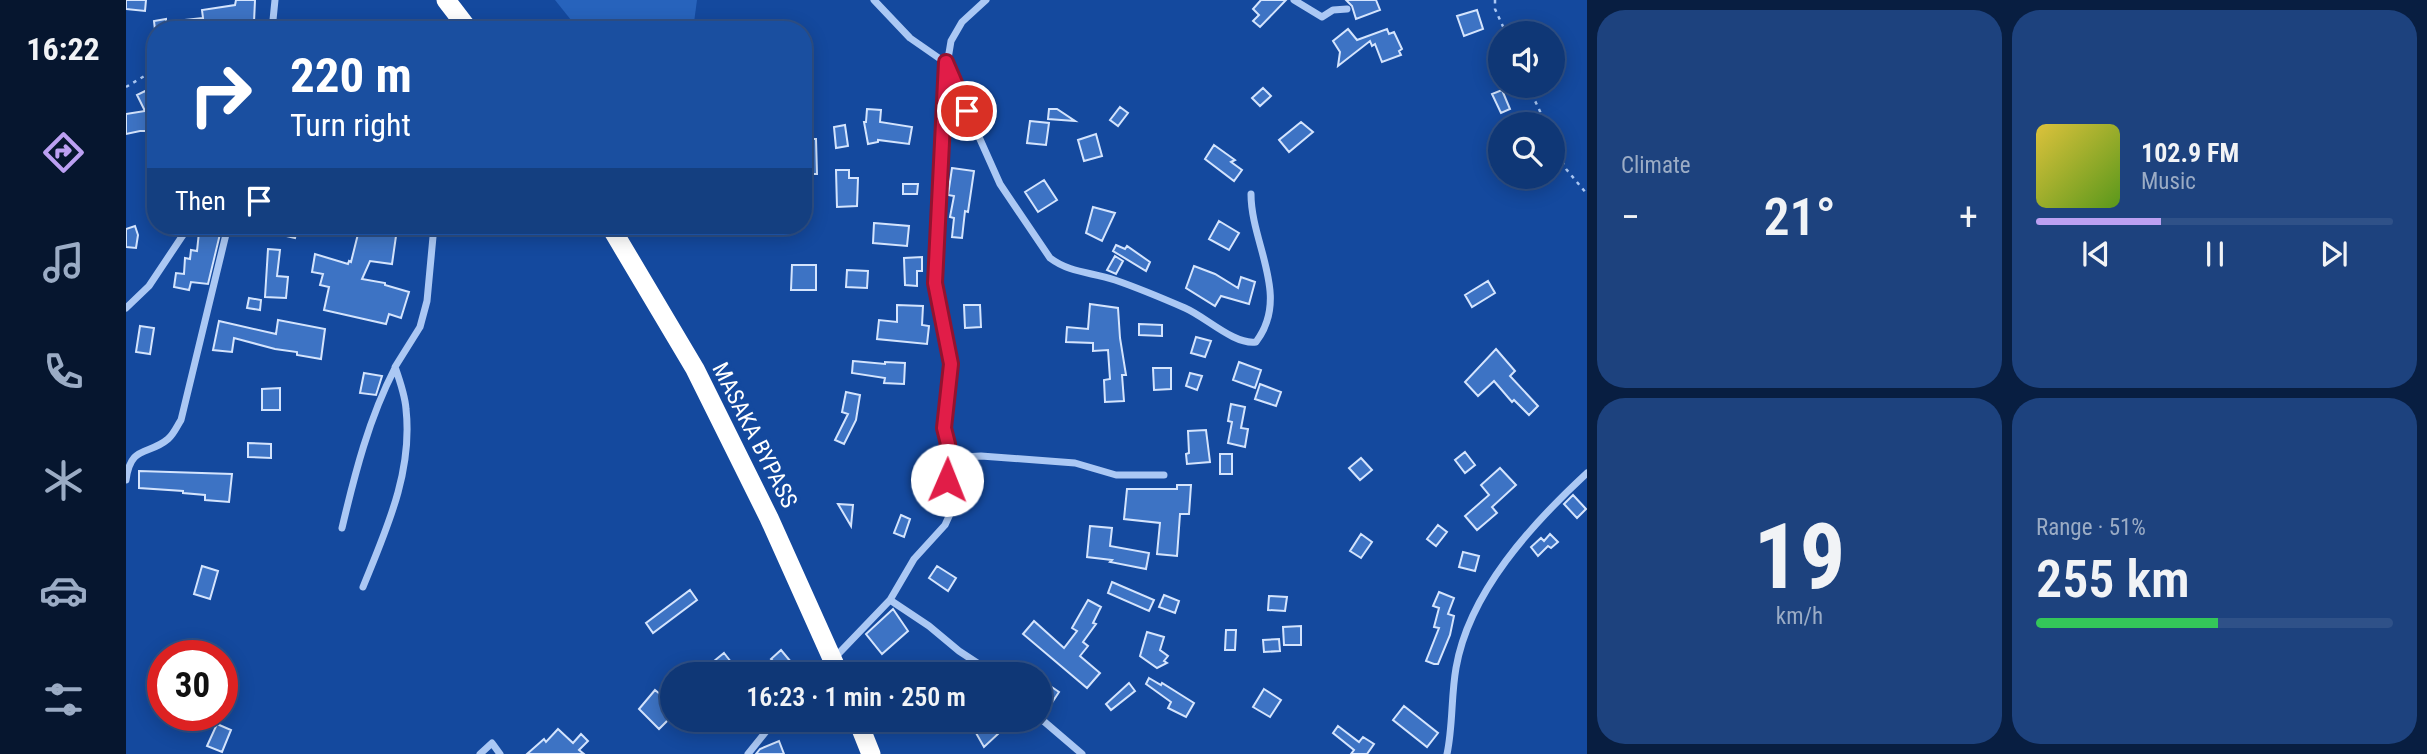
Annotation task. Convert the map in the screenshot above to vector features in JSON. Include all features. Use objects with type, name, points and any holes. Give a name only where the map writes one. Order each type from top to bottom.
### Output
[{"type":"highway","points":[[446,0],[462,21]]},
{"type":"highway","name":"MASAKA BYPASS","points":[[615,235],[695,369],[769,518],[834,662]]},
{"type":"highway","points":[[863,732],[871,754]]},
{"type":"street","points":[[273,21],[275,0]]},
{"type":"street","points":[[874,0],[910,38],[946,62],[1000,184],[1050,258],[1071,270],[1114,280],[1186,308],[1242,342],[1256,342],[1270,309],[1271,289],[1251,213],[1251,194]]},
{"type":"street","points":[[839,662],[890,600],[914,559],[944,525],[950,514],[944,458],[948,444],[944,428],[951,364],[935,283],[946,62],[951,41],[961,22],[986,0]]},
{"type":"street","points":[[1294,0],[1322,17],[1334,10],[1348,9]]},
{"type":"street","points":[[126,308],[149,286],[183,235]]},
{"type":"street","points":[[126,480],[129,461],[139,453],[167,440],[181,420],[226,235]]},
{"type":"street","points":[[342,528],[383,392],[395,367],[421,327],[427,301],[433,235]]},
{"type":"street","points":[[363,587],[401,488],[407,443],[406,409],[395,367]]},
{"type":"street","points":[[944,458],[981,456],[1075,463],[1116,475],[1164,475]]},
{"type":"street","points":[[1447,754],[1456,669],[1462,640],[1478,605],[1519,543],[1545,512],[1587,473]]},
{"type":"street","points":[[890,600],[929,625],[958,651],[975,662]]},
{"type":"street","points":[[1052,728],[1082,754]]},
{"type":"street","points":[[748,754],[766,732]]},
{"type":"street","points":[[480,754],[492,743],[500,754]]},
{"type":"path","points":[[1495,0],[1495,9],[1500,21]]},
{"type":"path","points":[[126,87],[147,74]]},
{"type":"path","points":[[1565,167],[1587,194]]},
{"type":"shaded area","points":[[555,0],[697,0],[694,21],[572,21]]},
{"type":"building","points":[[126,0],[146,0],[145,11],[126,9]]},
{"type":"building","points":[[236,0],[255,0],[254,21],[175,21],[203,18],[202,10],[235,5]]},
{"type":"building","points":[[1261,0],[1286,0],[1260,27],[1253,21],[1259,15],[1253,9]]},
{"type":"building","points":[[1346,0],[1376,0],[1380,10],[1356,19],[1352,6]]},
{"type":"building","points":[[1477,10],[1483,29],[1464,36],[1457,16]]},
{"type":"building","points":[[1348,29],[1357,40],[1387,29],[1389,34],[1394,32],[1402,49],[1399,51],[1401,55],[1382,62],[1375,44],[1372,46],[1370,41],[1338,66],[1340,52],[1333,41]]},
{"type":"building","points":[[1263,88],[1271,96],[1260,106],[1252,98]]},
{"type":"building","points":[[145,91],[147,94],[147,131],[126,134],[126,114],[145,111],[137,95]]},
{"type":"building","points":[[1494,98],[1505,98],[1510,109],[1501,112]]},
{"type":"building","points":[[1120,107],[1128,113],[1118,126],[1110,120]]},
{"type":"building","points":[[867,109],[881,110],[880,122],[912,127],[909,144],[878,140],[868,144],[864,122]]},
{"type":"building","points":[[1049,109],[1057,109],[1075,121],[1048,119]]},
{"type":"building","points":[[1030,121],[1049,123],[1046,145],[1027,143]]},
{"type":"building","points":[[1301,122],[1313,132],[1289,152],[1279,140]]},
{"type":"building","points":[[845,125],[848,146],[836,148],[834,127]]},
{"type":"building","points":[[1096,134],[1102,156],[1084,161],[1078,140]]},
{"type":"building","points":[[812,139],[816,139],[817,174],[812,174]]},
{"type":"building","points":[[1214,145],[1235,160],[1231,162],[1242,170],[1234,181],[1205,159]]},
{"type":"building","points":[[952,168],[974,171],[962,238],[952,237],[954,218],[950,217],[954,196],[948,195]]},
{"type":"building","points":[[836,170],[849,170],[849,178],[858,178],[857,206],[837,207]]},
{"type":"building","points":[[1044,180],[1057,200],[1038,212],[1025,192]]},
{"type":"building","points":[[903,184],[918,184],[917,194],[903,194]]},
{"type":"building","points":[[1093,207],[1115,213],[1102,241],[1086,233]]},
{"type":"building","points":[[1219,221],[1239,233],[1229,250],[1209,239]]},
{"type":"building","points":[[874,223],[909,226],[907,246],[873,243]]},
{"type":"building","points":[[135,226],[138,235],[136,248],[126,247],[126,229]]},
{"type":"building","points":[[199,235],[220,235],[208,284],[191,282],[189,290],[174,287],[176,273],[184,274],[185,258],[190,259],[191,250],[197,251]]},
{"type":"building","points":[[358,235],[396,236],[392,264],[370,261],[362,279],[385,283],[409,292],[401,318],[389,314],[386,324],[324,310],[329,287],[320,285],[323,274],[312,272],[315,254],[348,264],[351,262]]},
{"type":"building","points":[[1116,245],[1125,249],[1127,246],[1150,262],[1146,271],[1113,251]]},
{"type":"building","points":[[268,249],[280,250],[277,276],[288,277],[286,298],[265,297]]},
{"type":"building","points":[[1115,256],[1123,261],[1116,274],[1107,270]]},
{"type":"building","points":[[922,257],[922,271],[917,271],[917,286],[905,285],[904,258]]},
{"type":"building","points":[[792,265],[816,265],[816,290],[791,290]]},
{"type":"building","points":[[1194,266],[1215,274],[1238,288],[1241,277],[1255,282],[1249,304],[1221,296],[1215,306],[1186,288]]},
{"type":"building","points":[[847,270],[868,271],[867,288],[846,287]]},
{"type":"building","points":[[1488,281],[1495,293],[1472,307],[1465,295]]},
{"type":"building","points":[[249,298],[261,300],[260,310],[247,308]]},
{"type":"building","points":[[1090,304],[1118,308],[1126,375],[1122,375],[1124,401],[1105,402],[1104,380],[1110,379],[1108,350],[1093,351],[1093,343],[1066,342],[1067,327],[1088,329]]},
{"type":"building","points":[[897,305],[923,306],[922,325],[929,326],[927,344],[877,339],[879,320],[897,322]]},
{"type":"building","points":[[964,305],[980,305],[981,327],[965,328]]},
{"type":"building","points":[[278,320],[325,329],[321,359],[234,338],[232,352],[213,350],[219,321],[276,334]]},
{"type":"building","points":[[1139,324],[1162,325],[1162,336],[1139,335]]},
{"type":"building","points":[[140,326],[154,328],[150,354],[136,352]]},
{"type":"building","points":[[1196,337],[1211,341],[1205,357],[1191,353]]},
{"type":"building","points":[[1496,349],[1515,371],[1510,376],[1538,406],[1529,415],[1514,400],[1512,402],[1494,381],[1478,396],[1465,382]]},
{"type":"building","points":[[853,361],[905,363],[904,384],[884,383],[885,378],[852,373]]},
{"type":"building","points":[[1239,362],[1261,370],[1255,388],[1233,380]]},
{"type":"building","points":[[1153,368],[1171,368],[1171,389],[1154,390]]},
{"type":"building","points":[[364,373],[382,376],[376,395],[360,393]]},
{"type":"building","points":[[1190,373],[1202,376],[1197,390],[1186,386]]},
{"type":"building","points":[[1260,384],[1281,392],[1276,406],[1255,399]]},
{"type":"building","points":[[280,388],[280,410],[262,410],[262,389]]},
{"type":"building","points":[[846,392],[860,395],[856,420],[844,444],[835,440],[848,414],[842,412]]},
{"type":"building","points":[[1231,404],[1245,407],[1241,428],[1248,429],[1245,447],[1228,443],[1232,422],[1228,421]]},
{"type":"building","points":[[1206,430],[1210,462],[1187,464],[1188,431]]},
{"type":"building","points":[[248,443],[271,444],[271,458],[248,457]]},
{"type":"building","points":[[1465,452],[1475,465],[1465,473],[1455,460]]},
{"type":"building","points":[[1220,454],[1232,454],[1232,474],[1220,474]]},
{"type":"building","points":[[1361,458],[1372,470],[1360,480],[1349,468]]},
{"type":"building","points":[[1500,468],[1516,485],[1492,507],[1497,513],[1477,530],[1465,516],[1489,495],[1481,485]]},
{"type":"building","points":[[139,471],[232,474],[229,502],[205,500],[205,495],[183,491],[139,488]]},
{"type":"building","points":[[1177,485],[1191,485],[1189,514],[1180,514],[1177,556],[1157,554],[1160,523],[1124,519],[1127,489],[1177,489]]},
{"type":"building","points":[[1573,495],[1586,509],[1577,518],[1564,504]]},
{"type":"building","points":[[838,504],[853,505],[851,526]]},
{"type":"building","points":[[901,515],[910,519],[904,537],[894,533]]},
{"type":"building","points":[[1438,525],[1447,532],[1436,546],[1427,539]]},
{"type":"building","points":[[1090,526],[1112,528],[1110,546],[1149,553],[1146,569],[1087,557]]},
{"type":"building","points":[[1361,534],[1372,542],[1361,558],[1350,551]]},
{"type":"building","points":[[1550,534],[1558,542],[1551,548],[1548,546],[1538,556],[1531,547],[1541,538],[1544,541]]},
{"type":"building","points":[[1463,552],[1479,556],[1475,571],[1459,567]]},
{"type":"building","points":[[202,566],[218,571],[210,599],[194,594]]},
{"type":"building","points":[[937,566],[956,578],[948,591],[929,578]]},
{"type":"building","points":[[1112,582],[1154,600],[1149,611],[1108,593]]},
{"type":"building","points":[[690,590],[697,600],[653,633],[646,623]]},
{"type":"building","points":[[1439,592],[1454,598],[1448,614],[1454,616],[1450,635],[1438,664],[1434,664],[1426,661],[1439,628],[1434,627],[1439,608],[1433,606]]},
{"type":"building","points":[[1164,595],[1179,601],[1175,613],[1159,607]]},
{"type":"building","points":[[1269,596],[1287,597],[1285,611],[1268,610]]},
{"type":"building","points":[[1088,600],[1101,607],[1093,623],[1096,624],[1083,642],[1088,646],[1080,656],[1100,673],[1087,688],[1023,634],[1034,621],[1064,648],[1077,631],[1072,628]]},
{"type":"building","points":[[893,609],[908,631],[882,654],[866,634]]},
{"type":"building","points":[[1301,626],[1301,645],[1284,645],[1283,627]]},
{"type":"building","points":[[1226,630],[1236,630],[1235,650],[1225,650]]},
{"type":"building","points":[[1147,632],[1164,637],[1160,650],[1168,656],[1164,661],[1167,663],[1157,668],[1140,656]]},
{"type":"building","points":[[1279,639],[1280,651],[1264,652],[1263,640]]},
{"type":"building","points":[[781,650],[791,662],[771,662],[771,659]]},
{"type":"building","points":[[724,653],[731,662],[715,662]]},
{"type":"building","points":[[1149,678],[1194,703],[1186,717],[1168,708],[1171,702],[1146,684]]},
{"type":"building","points":[[1129,683],[1135,691],[1111,710],[1106,704]]},
{"type":"building","points":[[1052,687],[1059,692],[1052,702]]},
{"type":"building","points":[[1264,689],[1281,700],[1270,717],[1253,707]]},
{"type":"building","points":[[655,690],[660,694],[660,728],[659,729],[639,709]]},
{"type":"building","points":[[1404,706],[1438,733],[1427,747],[1393,720]]},
{"type":"building","points":[[1338,726],[1359,742],[1363,737],[1374,744],[1367,754],[1351,754],[1354,750],[1333,733]]},
{"type":"building","points":[[558,729],[573,743],[581,734],[588,741],[579,750],[584,754],[527,754],[544,739],[546,742]]},
{"type":"building","points":[[214,731],[231,731],[222,752],[207,746]]},
{"type":"building","points":[[978,732],[1000,732],[984,747]]},
{"type":"building","points":[[779,741],[784,754],[756,754],[760,749]]},
{"type":"route","points":[[947,480],[944,458],[948,444],[944,428],[951,364],[936,300],[935,283],[946,62],[967,111]]}]
